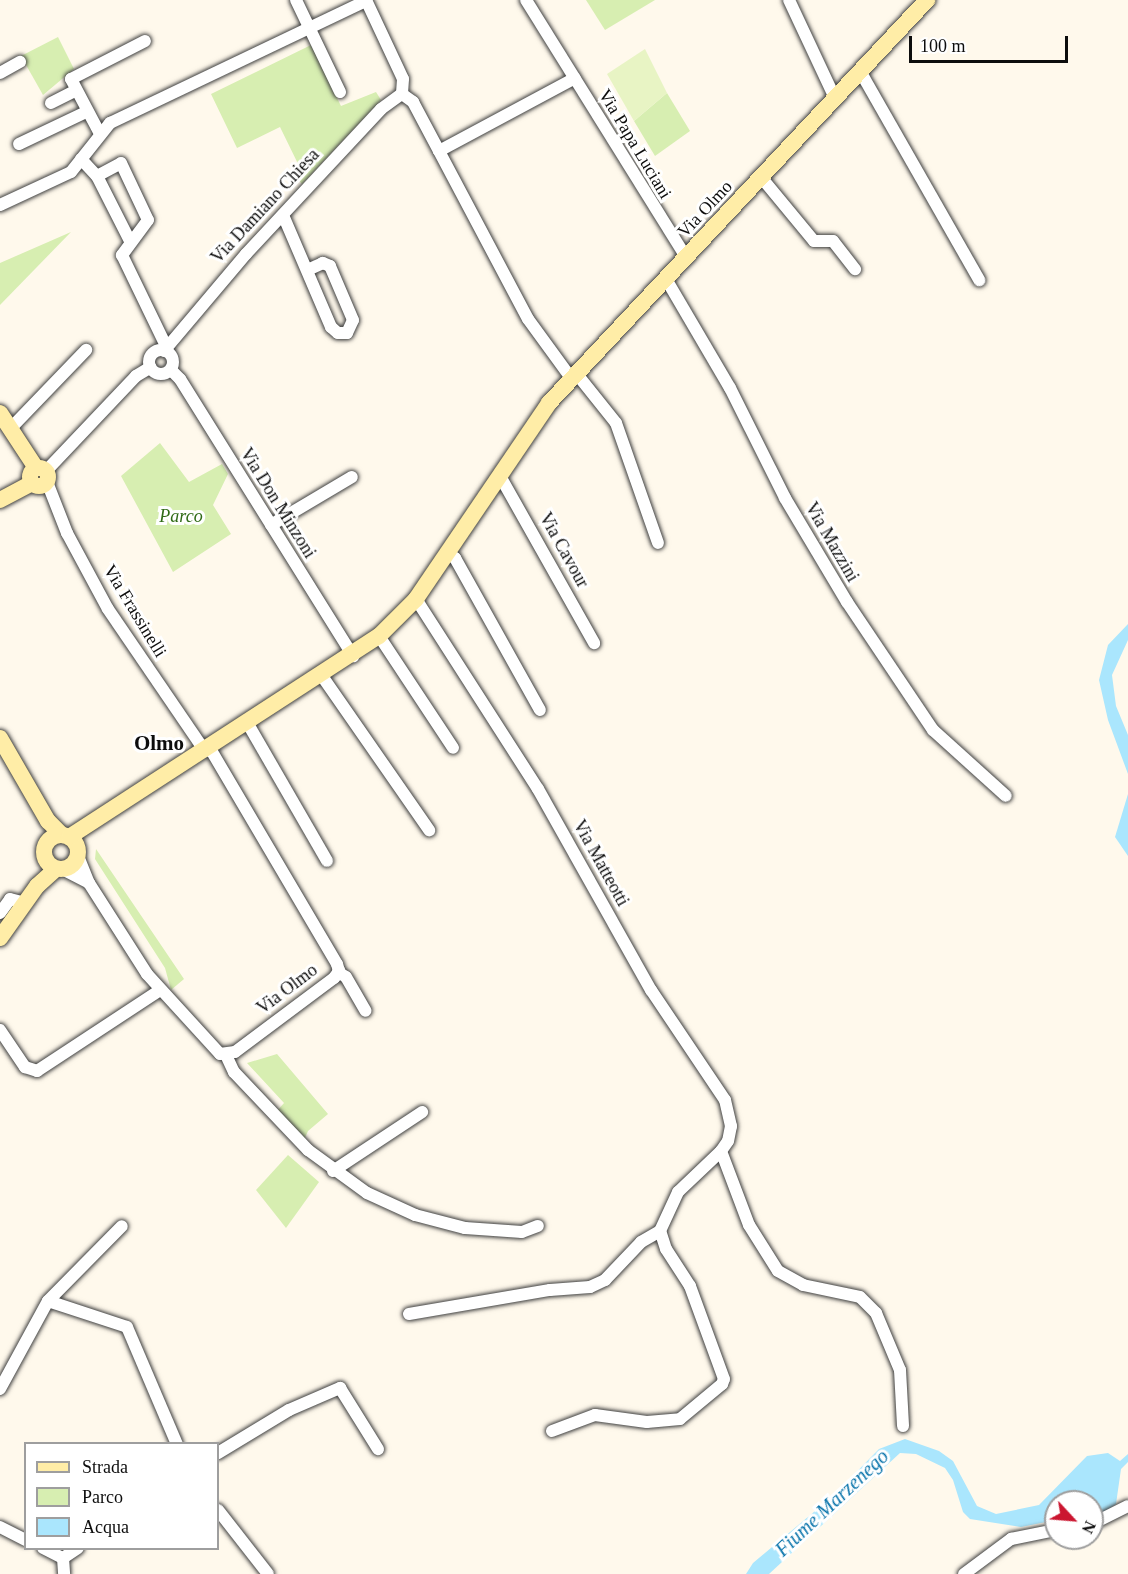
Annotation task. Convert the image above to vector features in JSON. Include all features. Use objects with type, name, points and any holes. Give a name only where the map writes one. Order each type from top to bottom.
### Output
[{"type":"street","points":[[296,0],[340,92]]},
{"type":"street","name":"Via Papa Luciani","points":[[526,0],[664,228],[686,257]]},
{"type":"street","points":[[789,0],[835,98]]},
{"type":"street","name":"Via Olmo","points":[[72,843],[88,826],[353,656],[379,636],[416,599],[549,403],[927,0]]},
{"type":"street","points":[[0,205],[71,172],[99,132],[110,123],[366,1],[403,79],[402,94],[413,102],[528,319],[616,423],[658,543]]},
{"type":"street","points":[[99,132],[86,112],[72,77],[145,41]]},
{"type":"street","points":[[0,73],[20,62]]},
{"type":"street","points":[[860,71],[979,279]]},
{"type":"street","name":"Via Papa Luciani","points":[[438,149],[575,78]]},
{"type":"street","points":[[51,103],[76,90]]},
{"type":"street","name":"Via Damiano Chiesa","points":[[0,500],[37,472],[136,376],[151,367],[151,355],[165,349],[283,215],[381,109],[402,94]]},
{"type":"street","points":[[19,144],[86,112]]},
{"type":"street","points":[[81,159],[97,176],[130,241]]},
{"type":"street","points":[[97,176],[121,164],[148,220],[130,241],[122,255],[165,349],[173,361],[171,370],[162,374],[151,367]]},
{"type":"street","points":[[761,177],[814,241],[833,241],[855,269]]},
{"type":"street","points":[[283,215],[307,270],[332,327],[338,333],[347,333],[354,320],[330,266],[323,263],[307,270]]},
{"type":"street","name":"Via Mazzini","points":[[666,279],[730,388],[785,498],[846,602],[933,730],[1006,796]]},
{"type":"street","points":[[10,429],[86,350]]},
{"type":"street","name":"Via Don Minzoni","points":[[171,370],[353,656]]},
{"type":"street","name":"Via Frassinelli","points":[[0,413],[37,472],[108,609],[207,749]]},
{"type":"street","name":"Via Cavour","points":[[500,476],[594,643]]},
{"type":"street","points":[[271,525],[352,477]]},
{"type":"street","points":[[448,554],[455,558],[540,710]]},
{"type":"street","name":"Via Matteotti","points":[[416,599],[544,798],[651,990],[725,1100],[731,1126],[729,1141],[678,1192],[660,1231]]},
{"type":"street","points":[[379,636],[453,748]]},
{"type":"street","points":[[322,676],[429,830]]},
{"type":"street","points":[[248,724],[327,861]]},
{"type":"street","points":[[0,738],[48,821],[72,843],[89,883],[159,991],[213,1050],[226,1055],[234,1072],[333,1171],[390,1205],[439,1222],[513,1233],[528,1232],[538,1226]]},
{"type":"street","name":"Via Olmo","points":[[207,749],[337,964],[338,972],[243,1047],[226,1055]]},
{"type":"street","points":[[48,821],[52,861]]},
{"type":"street","points":[[0,938],[52,861],[52,837],[72,843]]},
{"type":"street","points":[[52,861],[73,864],[72,843]]},
{"type":"street","points":[[52,861],[89,883]]},
{"type":"street","points":[[0,912],[10,899],[25,903]]},
{"type":"street","points":[[338,972],[346,977],[366,1011]]},
{"type":"street","points":[[0,1030],[25,1067],[37,1071],[159,991]]},
{"type":"street","points":[[333,1171],[422,1112]]},
{"type":"street","points":[[721,1151],[749,1225],[778,1271],[803,1285],[860,1297],[870,1304],[900,1370],[903,1426]]},
{"type":"street","points":[[0,1389],[48,1300],[122,1226]]},
{"type":"street","points":[[409,1314],[594,1286],[609,1277],[641,1242],[660,1231],[666,1249],[690,1286],[723,1379],[715,1393],[680,1419],[646,1422],[595,1415],[552,1431]]},
{"type":"street","points":[[48,1300],[127,1327],[177,1442]]},
{"type":"street","points":[[219,1452],[289,1410],[340,1388],[378,1449]]},
{"type":"street","points":[[1104,1518],[1128,1506]]},
{"type":"street","points":[[219,1511],[268,1574]]},
{"type":"street","points":[[0,1527],[24,1539]]},
{"type":"street","points":[[964,1574],[1011,1539],[1044,1532]]},
{"type":"street","points":[[47,1550],[63,1558]]},
{"type":"street","points":[[63,1558],[75,1550]]},
{"type":"street","points":[[63,1558],[63,1574]]},
{"type":"green space","points":[[586,0],[655,0],[605,30]]},
{"type":"green space","points":[[58,37],[74,69],[43,95],[21,56]]},
{"type":"green space","points":[[311,45],[341,106],[376,92],[381,100],[302,184],[295,176],[302,172],[280,127],[237,148],[211,94]]},
{"type":"green space","points":[[645,49],[667,93],[634,121],[607,74]]},
{"type":"green space","points":[[667,93],[690,131],[655,156],[634,121]]},
{"type":"green space","points":[[71,232],[0,305],[0,263]]},
{"type":"green space","name":"Parco","points":[[160,443],[189,482],[222,464],[228,474],[213,505],[231,534],[173,572],[121,476]]},
{"type":"green space","points":[[96,849],[184,979],[171,990],[165,968],[95,859]]},
{"type":"green space","points":[[277,1054],[328,1114],[308,1131],[304,1140],[277,1111],[284,1103],[247,1063]]},
{"type":"green space","points":[[288,1155],[319,1182],[286,1228],[256,1190]]},
{"type":"water","points":[[1128,624],[1128,640],[1112,675],[1116,706],[1128,735],[1128,774],[1108,720],[1099,680],[1108,645]]},
{"type":"water","points":[[1128,794],[1128,856],[1115,837]]},
{"type":"water","name":"Fiume Marzenego","points":[[905,1439],[939,1451],[953,1461],[977,1506],[996,1514],[1039,1505],[1044,1500],[1044,1522],[1021,1527],[970,1519],[963,1512],[953,1480],[945,1468],[916,1454],[900,1453],[769,1574],[746,1574],[753,1563],[833,1496],[879,1449]]},
{"type":"water","name":"Fiume Marzenego","points":[[1108,1453],[1120,1461],[1128,1454],[1128,1462],[1121,1469],[1116,1504],[1104,1512],[1104,1490],[1054,1490],[1087,1456]]},
{"type":"district","name":"Olmo","points":[[159,743]]}]
